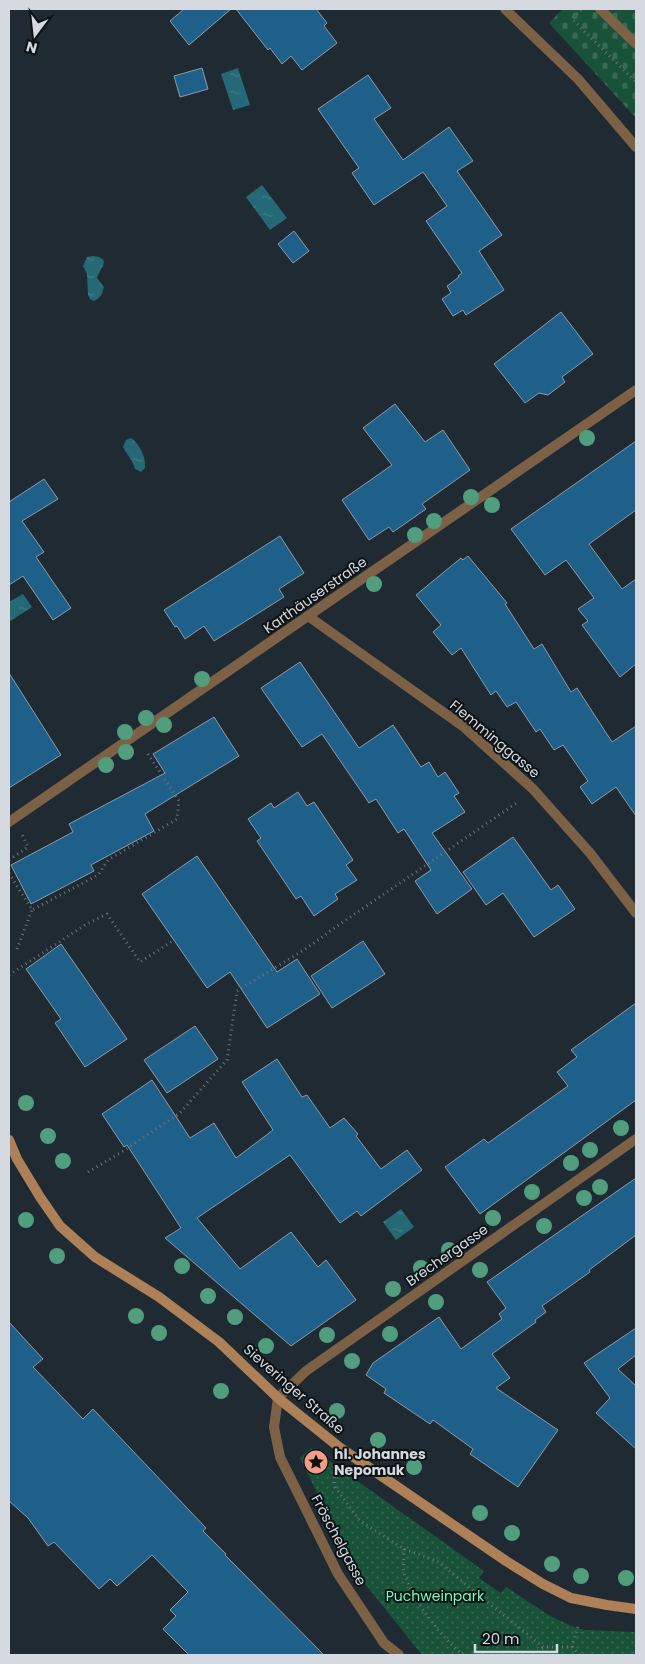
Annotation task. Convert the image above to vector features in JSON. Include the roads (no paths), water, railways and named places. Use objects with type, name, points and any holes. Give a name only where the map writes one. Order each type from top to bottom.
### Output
[{"type":"main road","name":"Sieveringer Straße","points":[[9,1140],[17,1159],[60,1226],[95,1257],[159,1297],[219,1342],[278,1398],[339,1447],[498,1556],[543,1584],[571,1598],[636,1609]]},
{"type":"street","points":[[505,9],[578,79],[636,147]]},
{"type":"street","points":[[600,9],[636,44]]},
{"type":"street","name":"Karthäuserstraße","points":[[9,822],[636,390]]},
{"type":"street","name":"Flemminggasse","points":[[308,616],[464,727],[533,789],[590,853],[636,913]]},
{"type":"street","name":"Brechergasse","points":[[278,1398],[306,1371],[636,1138]]},
{"type":"street","name":"Fröschelgasse","points":[[278,1398],[274,1427],[280,1457],[338,1574],[384,1643],[398,1655]]},
{"type":"water","points":[[238,68],[250,105],[233,110],[221,74]]},
{"type":"water","points":[[262,185],[287,218],[270,230],[246,197]]},
{"type":"water","points":[[87,257],[99,257],[104,261],[97,278],[104,287],[101,296],[94,301],[88,295],[87,274],[83,266]]},
{"type":"water","points":[[131,438],[140,447],[143,455],[145,468],[141,472],[135,469],[123,447],[126,440]]},
{"type":"water","points":[[23,594],[32,607],[9,622],[9,602]]},
{"type":"water","points":[[401,1209],[414,1227],[396,1240],[383,1222]]},
{"type":"place","name":"hl. Johannes Nepomuk","points":[[316,1462]]},
{"type":"park label","name":"Puchweinpark","points":[[435,1596]]}]
